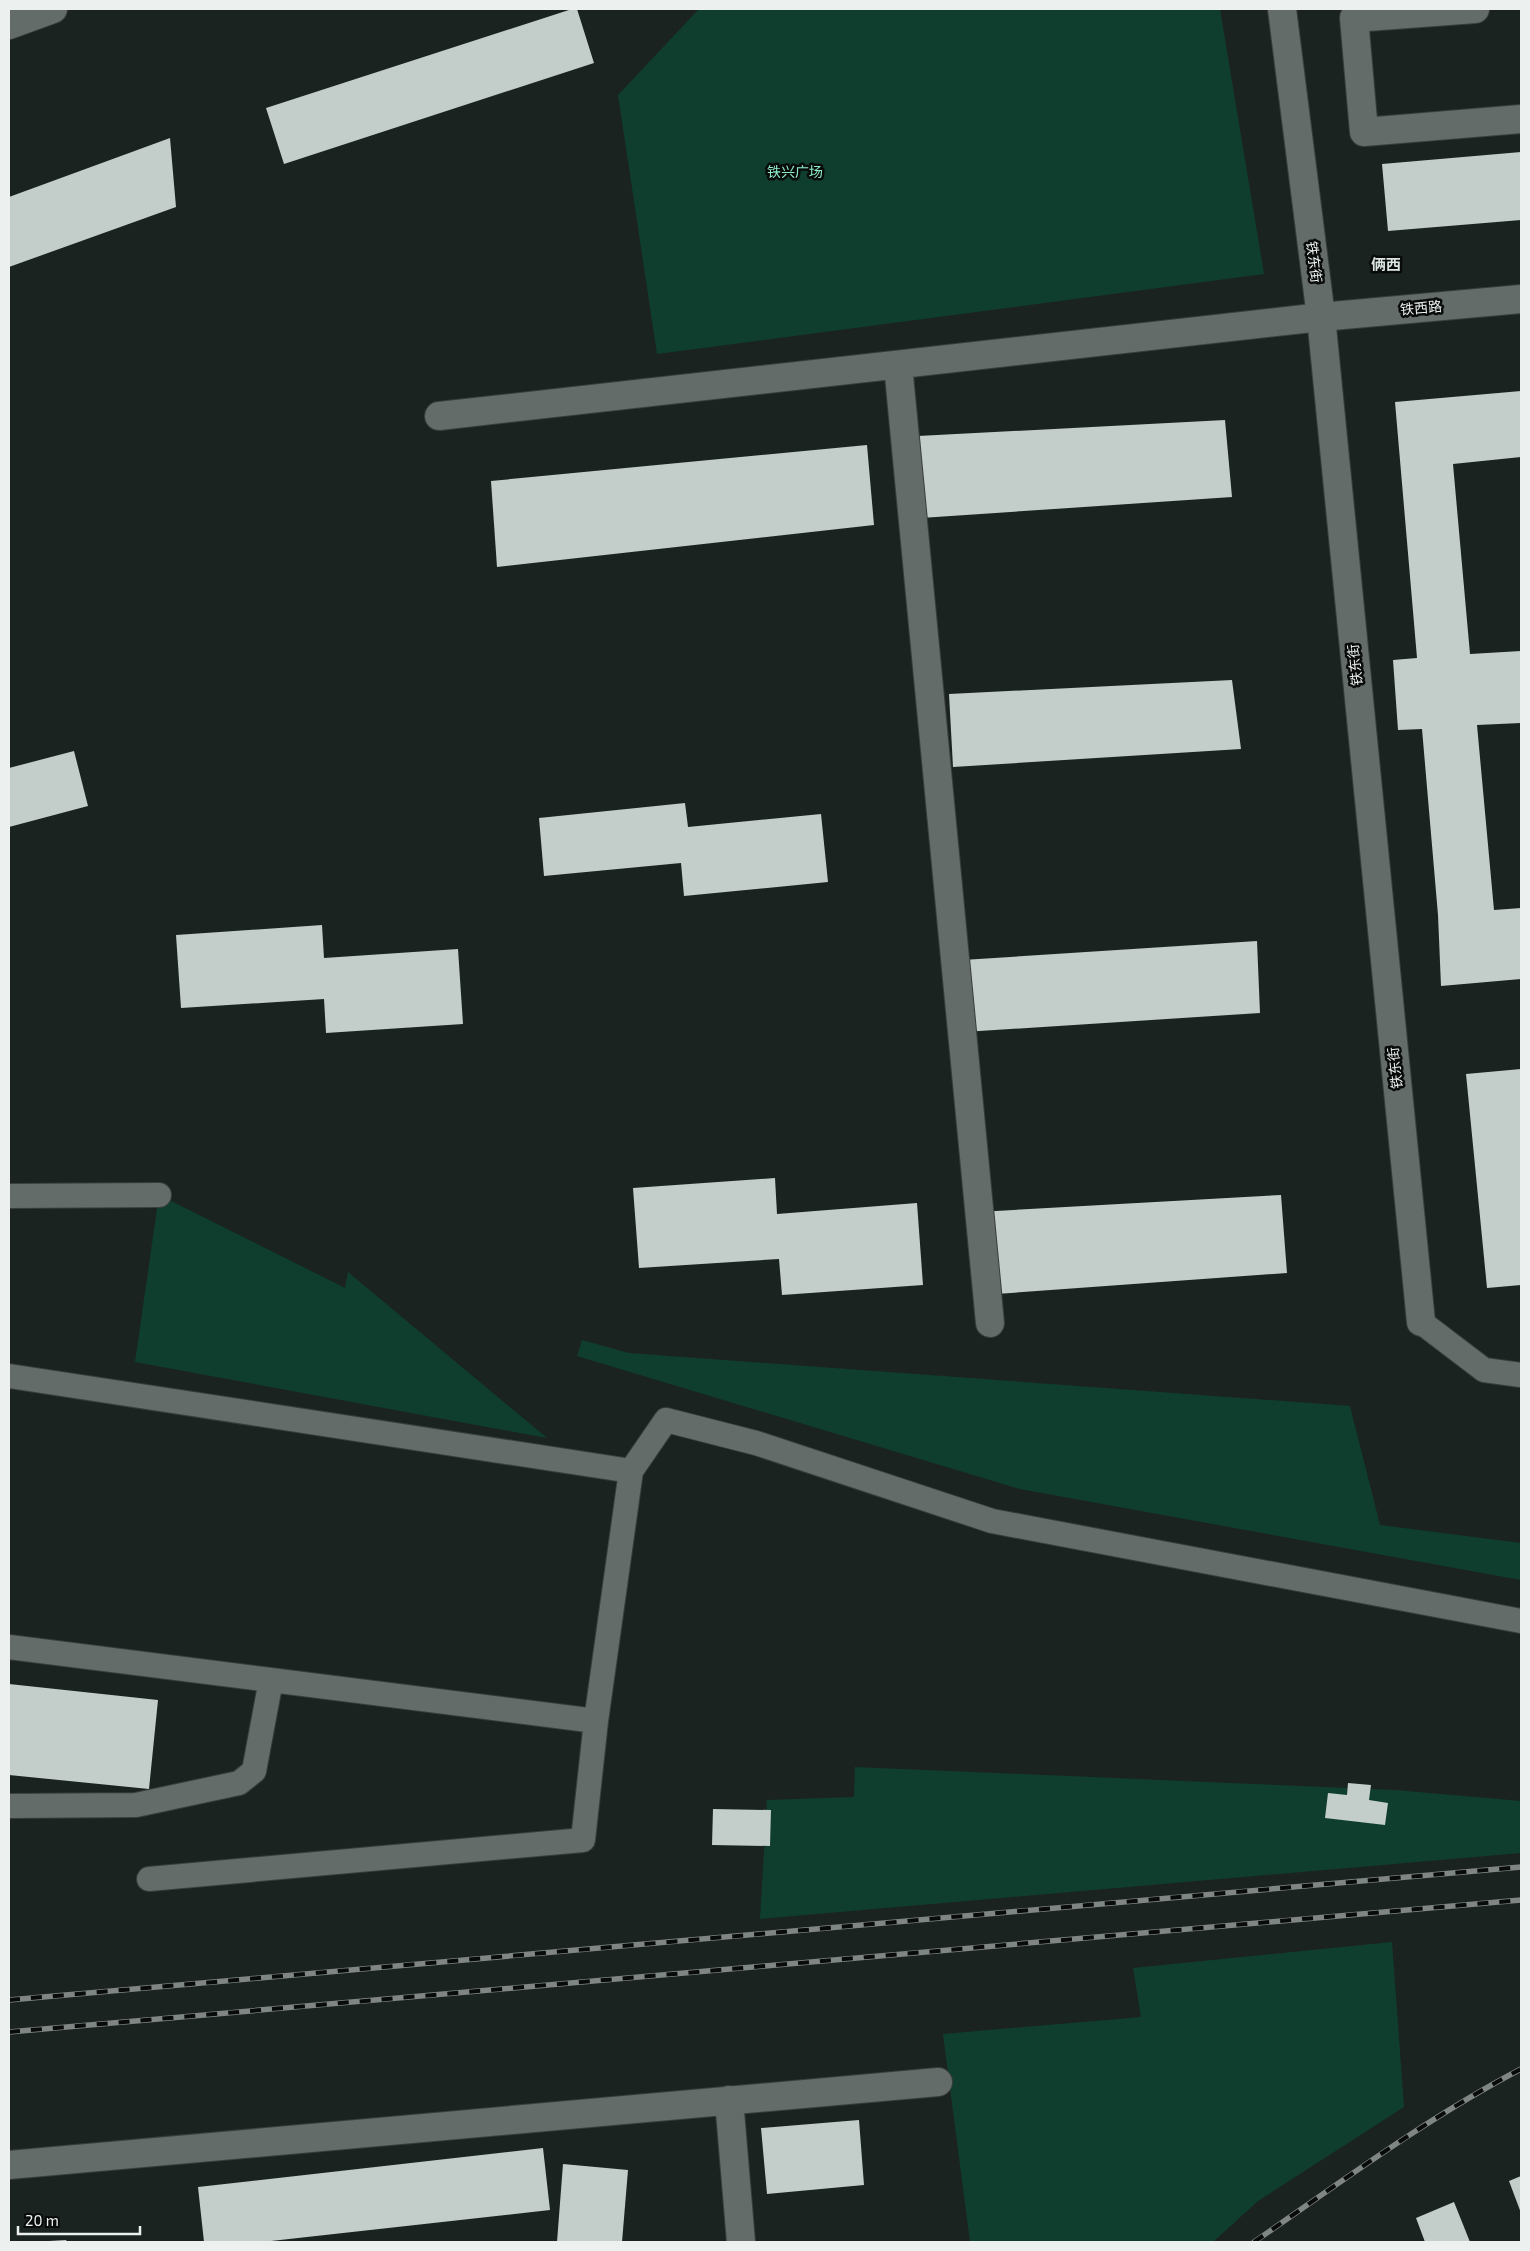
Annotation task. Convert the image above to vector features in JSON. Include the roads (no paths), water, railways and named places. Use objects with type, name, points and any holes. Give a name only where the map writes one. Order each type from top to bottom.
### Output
[{"type":"street","points":[[9,24],[53,9]]},
{"type":"street","name":"铁东街","points":[[1282,9],[1321,317],[1421,1322]]},
{"type":"street","points":[[1475,9],[1354,18],[1364,132],[1521,119]]},
{"type":"street","name":"铁西路","points":[[439,416],[1321,317],[1521,299]]},
{"type":"street","points":[[898,365],[990,1323]]},
{"type":"street","points":[[9,2165],[938,2082]]},
{"type":"street","points":[[729,2100],[741,2242]]},
{"type":"lane","points":[[9,1196],[158,1195]]},
{"type":"lane","points":[[1421,1322],[1484,1370],[1521,1374]]},
{"type":"lane","points":[[9,1376],[631,1471]]},
{"type":"lane","points":[[149,1879],[583,1840],[596,1721],[631,1471],[666,1420],[756,1443],[992,1521],[1521,1621]]},
{"type":"lane","points":[[9,1647],[596,1721]]},
{"type":"lane","points":[[9,1806],[136,1806],[239,1783],[254,1771],[271,1680]]},
{"type":"railway","points":[[9,2000],[1521,1867]]},
{"type":"railway","points":[[9,2032],[1521,1900]]},
{"type":"railway","points":[[1254,2242],[1418,2129],[1521,2069]]},
{"type":"district","name":"俩西","points":[[1386,265]]},
{"type":"park label","name":"铁兴广场","points":[[795,172]]}]
